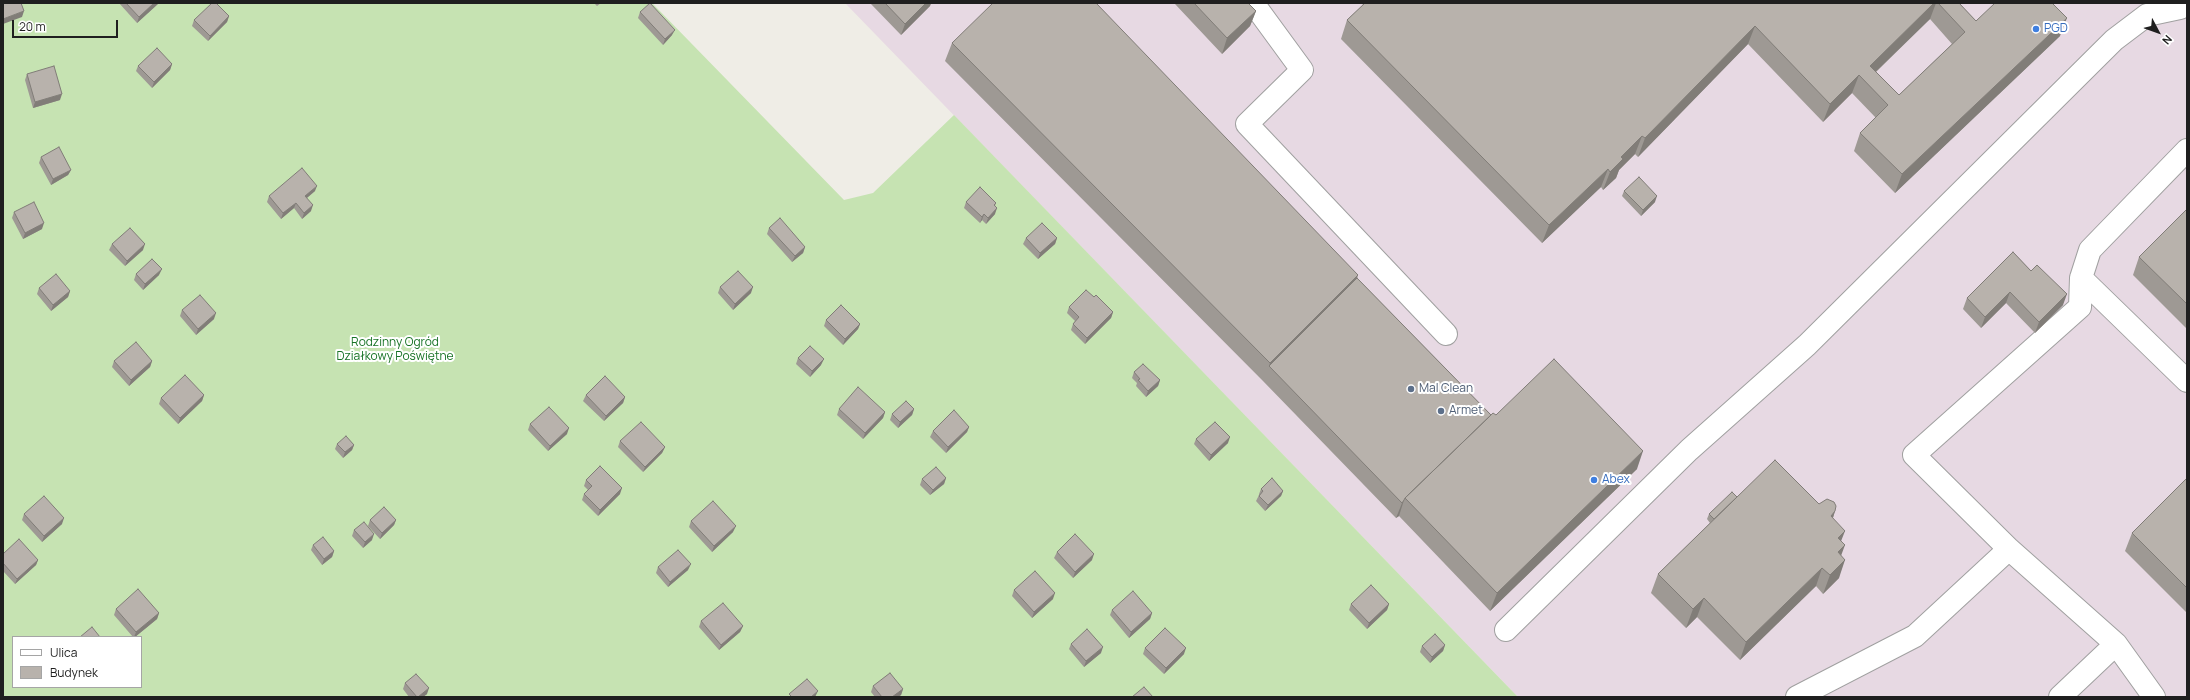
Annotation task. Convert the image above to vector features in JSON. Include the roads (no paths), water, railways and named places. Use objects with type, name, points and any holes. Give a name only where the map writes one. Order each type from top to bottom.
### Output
[{"type":"lane","points":[[1253,3],[1302,70],[1247,124],[1446,334]]},
{"type":"lane","points":[[1506,630],[1689,450],[1807,345],[2114,40],[2147,15],[2180,8],[2185,3]]},
{"type":"lane","points":[[2154,697],[2116,644],[2009,549],[1914,455],[2080,308],[2081,278],[2090,250],[2187,150]]},
{"type":"lane","points":[[2081,278],[2187,381]]},
{"type":"lane","points":[[1797,697],[1915,636],[2009,549]]},
{"type":"lane","points":[[2060,697],[2116,644]]},
{"type":"place","name":"PGD","points":[[2036,29]]},
{"type":"place","name":"Mal Clean","points":[[1411,389]]},
{"type":"place","name":"Armet","points":[[1441,411]]},
{"type":"place","name":"Abex","points":[[1594,480]]},
{"type":"park label","name":"Rodzinny Ogród Działkowy Poświętne","points":[[395,350]]}]
